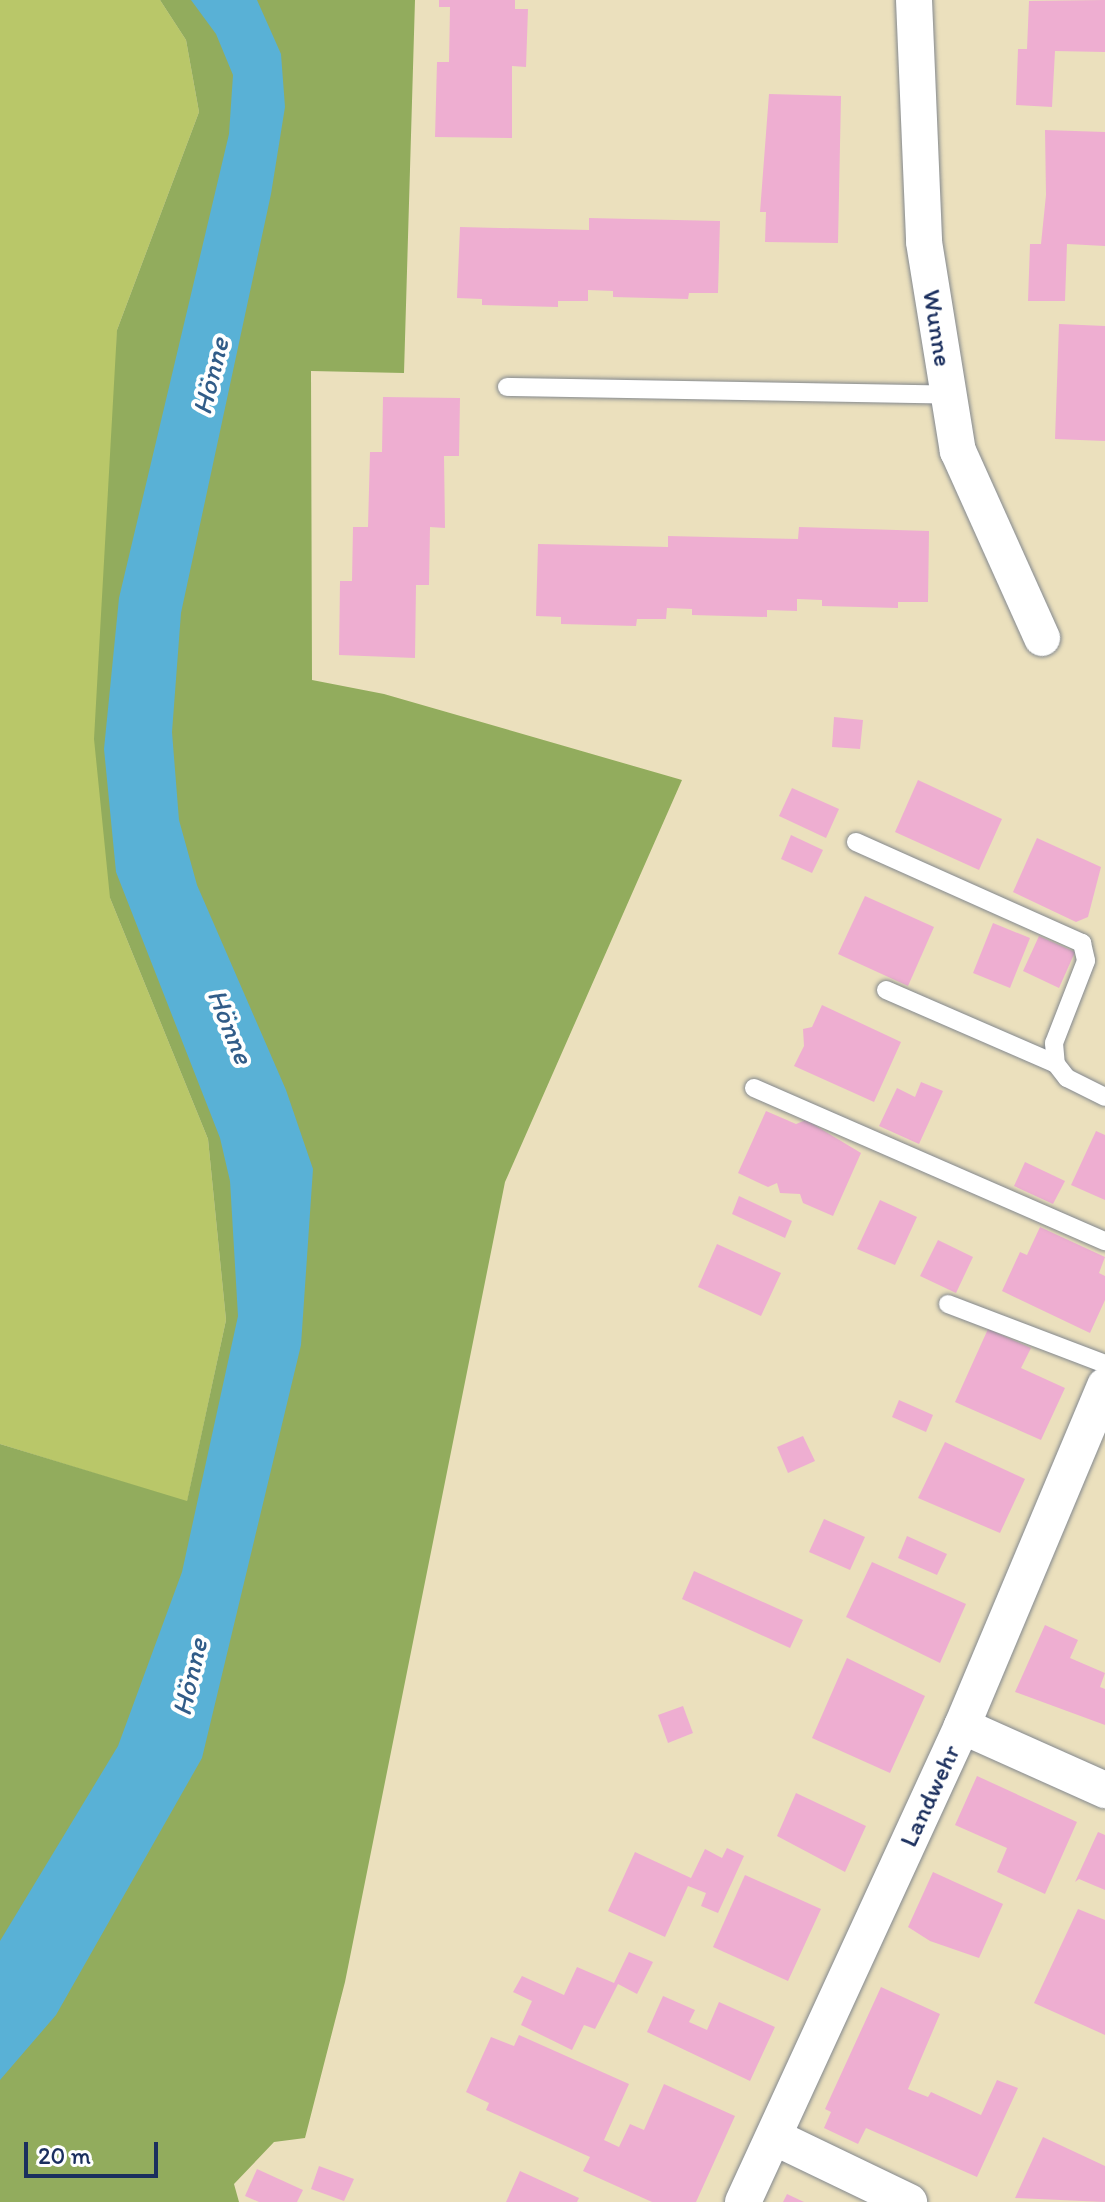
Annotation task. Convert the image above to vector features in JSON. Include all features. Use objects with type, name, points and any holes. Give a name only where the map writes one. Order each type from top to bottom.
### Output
[{"type":"street","name":"Wunne","points":[[914,0],[924,242],[958,451],[1042,638]]},
{"type":"street","name":"Landwehr","points":[[743,2202],[962,1726],[1105,1386]]},
{"type":"street","points":[[962,1726],[1105,1790]]},
{"type":"street","points":[[774,2137],[909,2202]]},
{"type":"lane","points":[[507,387],[948,395]]},
{"type":"lane","points":[[856,842],[1082,943],[1086,961],[1054,1043],[1056,1064]]},
{"type":"lane","points":[[886,990],[1056,1064],[1067,1078],[1105,1097]]},
{"type":"lane","points":[[754,1088],[1105,1241]]},
{"type":"lane","points":[[948,1304],[1105,1364]]},
{"type":"green space","points":[[0,0],[160,0],[186,40],[199,112],[117,330],[110,898],[208,1139],[226,1320],[187,1502],[0,1444]]},
{"type":"green space","points":[[160,0],[415,0],[404,373],[311,371],[312,680],[384,694],[682,780],[505,1182],[345,1982],[305,2138],[274,2142],[234,2184],[239,2202],[0,2202],[0,1444],[187,1501],[226,1320],[208,1139],[110,898],[94,739],[117,330],[199,112],[186,40]]},
{"type":"water","name":"Hönne","points":[[191,0],[257,0],[281,54],[285,107],[271,194],[181,613],[172,732],[179,820],[197,885],[286,1090],[313,1169],[301,1345],[202,1758],[56,2015],[0,2080],[0,1941],[118,1746],[182,1572],[238,1316],[230,1181],[220,1138],[116,872],[104,749],[119,598],[229,134],[233,75],[216,34]]},
{"type":"building","points":[[439,0],[515,0],[515,9],[528,9],[526,67],[512,66],[512,138],[435,137],[437,62],[449,62],[450,7],[439,7]]},
{"type":"building","points":[[1105,0],[1105,52],[1055,51],[1052,107],[1016,105],[1018,49],[1027,49],[1029,1]]},
{"type":"building","points":[[769,94],[841,96],[838,243],[765,242],[766,212],[760,212]]},
{"type":"building","points":[[1045,130],[1105,132],[1105,246],[1067,244],[1065,301],[1028,301],[1030,244],[1041,244],[1046,195]]},
{"type":"building","points":[[589,218],[720,221],[718,293],[689,293],[688,299],[613,297],[613,291],[588,290],[588,301],[558,301],[558,307],[482,305],[482,299],[457,298],[460,227],[589,230]]},
{"type":"building","points":[[1059,324],[1105,326],[1105,441],[1055,439]]},
{"type":"building","points":[[383,397],[460,398],[459,456],[444,456],[445,528],[430,527],[429,585],[416,585],[415,658],[339,655],[340,581],[352,581],[353,527],[368,527],[370,452],[382,452]]},
{"type":"building","points":[[799,527],[929,531],[928,602],[898,602],[898,608],[822,606],[822,600],[797,599],[797,611],[767,610],[767,617],[692,615],[692,609],[667,608],[666,619],[637,619],[636,626],[561,624],[561,617],[536,616],[538,544],[668,547],[668,536],[798,539]]},
{"type":"building","points":[[834,717],[863,720],[860,749],[832,747]]},
{"type":"building","points":[[918,780],[1002,819],[979,870],[895,832]]},
{"type":"building","points":[[792,788],[839,809],[826,838],[779,816]]},
{"type":"building","points":[[791,835],[823,850],[812,873],[781,859]]},
{"type":"building","points":[[1037,838],[1101,867],[1088,917],[1076,922],[1013,892]]},
{"type":"building","points":[[865,896],[934,927],[908,986],[838,954]]},
{"type":"building","points":[[993,923],[1030,938],[1010,988],[973,973]]},
{"type":"building","points":[[1039,936],[1075,952],[1059,988],[1023,971]]},
{"type":"building","points":[[822,1005],[901,1042],[874,1102],[794,1066],[804,1046],[803,1029],[812,1027]]},
{"type":"building","points":[[921,1082],[943,1091],[919,1144],[879,1126],[897,1088],[915,1097]]},
{"type":"building","points":[[766,1111],[796,1124],[806,1120],[861,1153],[833,1216],[803,1203],[800,1194],[780,1193],[777,1183],[768,1187],[738,1173]]},
{"type":"building","points":[[1096,1131],[1105,1135],[1105,1200],[1071,1185]]},
{"type":"building","points":[[1025,1162],[1065,1181],[1053,1204],[1014,1186]]},
{"type":"building","points":[[739,1196],[792,1221],[785,1238],[732,1214]]},
{"type":"building","points":[[880,1200],[917,1217],[895,1265],[857,1249]]},
{"type":"building","points":[[1040,1227],[1105,1257],[1099,1273],[1105,1276],[1105,1300],[1090,1333],[1002,1291],[1020,1252],[1027,1255]]},
{"type":"building","points":[[938,1240],[973,1257],[956,1293],[920,1276]]},
{"type":"building","points":[[717,1244],[781,1273],[761,1316],[698,1287]]},
{"type":"building","points":[[988,1329],[1031,1348],[1021,1368],[1065,1388],[1041,1440],[955,1402]]},
{"type":"building","points":[[899,1400],[933,1415],[926,1432],[892,1417]]},
{"type":"building","points":[[803,1436],[815,1461],[788,1473],[777,1447]]},
{"type":"building","points":[[945,1442],[1025,1479],[1000,1533],[918,1498]]},
{"type":"building","points":[[824,1519],[865,1537],[850,1570],[809,1552]]},
{"type":"building","points":[[907,1536],[947,1554],[937,1575],[898,1558]]},
{"type":"building","points":[[872,1562],[966,1604],[940,1663],[846,1617]]},
{"type":"building","points":[[694,1571],[803,1620],[790,1648],[682,1599]]},
{"type":"building","points":[[1045,1625],[1078,1640],[1070,1658],[1105,1673],[1100,1687],[1105,1689],[1105,1725],[1015,1692]]},
{"type":"building","points":[[847,1658],[925,1696],[890,1773],[812,1738]]},
{"type":"building","points":[[683,1706],[693,1733],[668,1743],[658,1715]]},
{"type":"building","points":[[977,1776],[1077,1822],[1045,1894],[997,1872],[1007,1848],[955,1825]]},
{"type":"building","points":[[796,1793],[866,1826],[845,1872],[777,1836]]},
{"type":"building","points":[[1098,1832],[1105,1835],[1105,1890],[1079,1879],[1075,1882]]},
{"type":"building","points":[[727,1848],[744,1856],[718,1913],[701,1906],[706,1893],[688,1886],[665,1937],[608,1911],[635,1852],[691,1878],[705,1849],[722,1858]]},
{"type":"building","points":[[933,1872],[1003,1904],[979,1958],[930,1941],[908,1927]]},
{"type":"building","points":[[745,1875],[821,1909],[788,1981],[713,1947]]},
{"type":"building","points":[[1078,1909],[1105,1920],[1105,2035],[1034,2003]]},
{"type":"building","points":[[629,1952],[653,1962],[637,1994],[618,1984],[595,2029],[584,2025],[572,2050],[521,2025],[532,2001],[513,1992],[522,1976],[564,1995],[577,1967],[614,1983]]},
{"type":"building","points":[[881,1987],[940,2014],[908,2089],[928,2097],[931,2092],[981,2115],[997,2080],[1018,2088],[977,2177],[866,2128],[858,2144],[824,2128],[831,2112],[825,2109]]},
{"type":"building","points":[[663,1996],[695,2010],[689,2022],[707,2030],[719,2002],[775,2027],[750,2081],[647,2032]]},
{"type":"building","points":[[519,2035],[629,2084],[604,2140],[619,2147],[630,2124],[644,2130],[664,2084],[735,2116],[696,2202],[652,2202],[583,2171],[590,2157],[486,2110],[489,2103],[466,2092],[491,2037],[514,2046]]},
{"type":"building","points":[[1043,2137],[1105,2166],[1105,2202],[1015,2198]]},
{"type":"building","points":[[319,2166],[354,2179],[344,2201],[311,2189]]},
{"type":"building","points":[[257,2169],[303,2190],[297,2202],[259,2202],[245,2196]]},
{"type":"building","points":[[520,2171],[579,2198],[577,2202],[506,2202]]},
{"type":"building","points":[[787,2194],[804,2202],[783,2202]]}]
